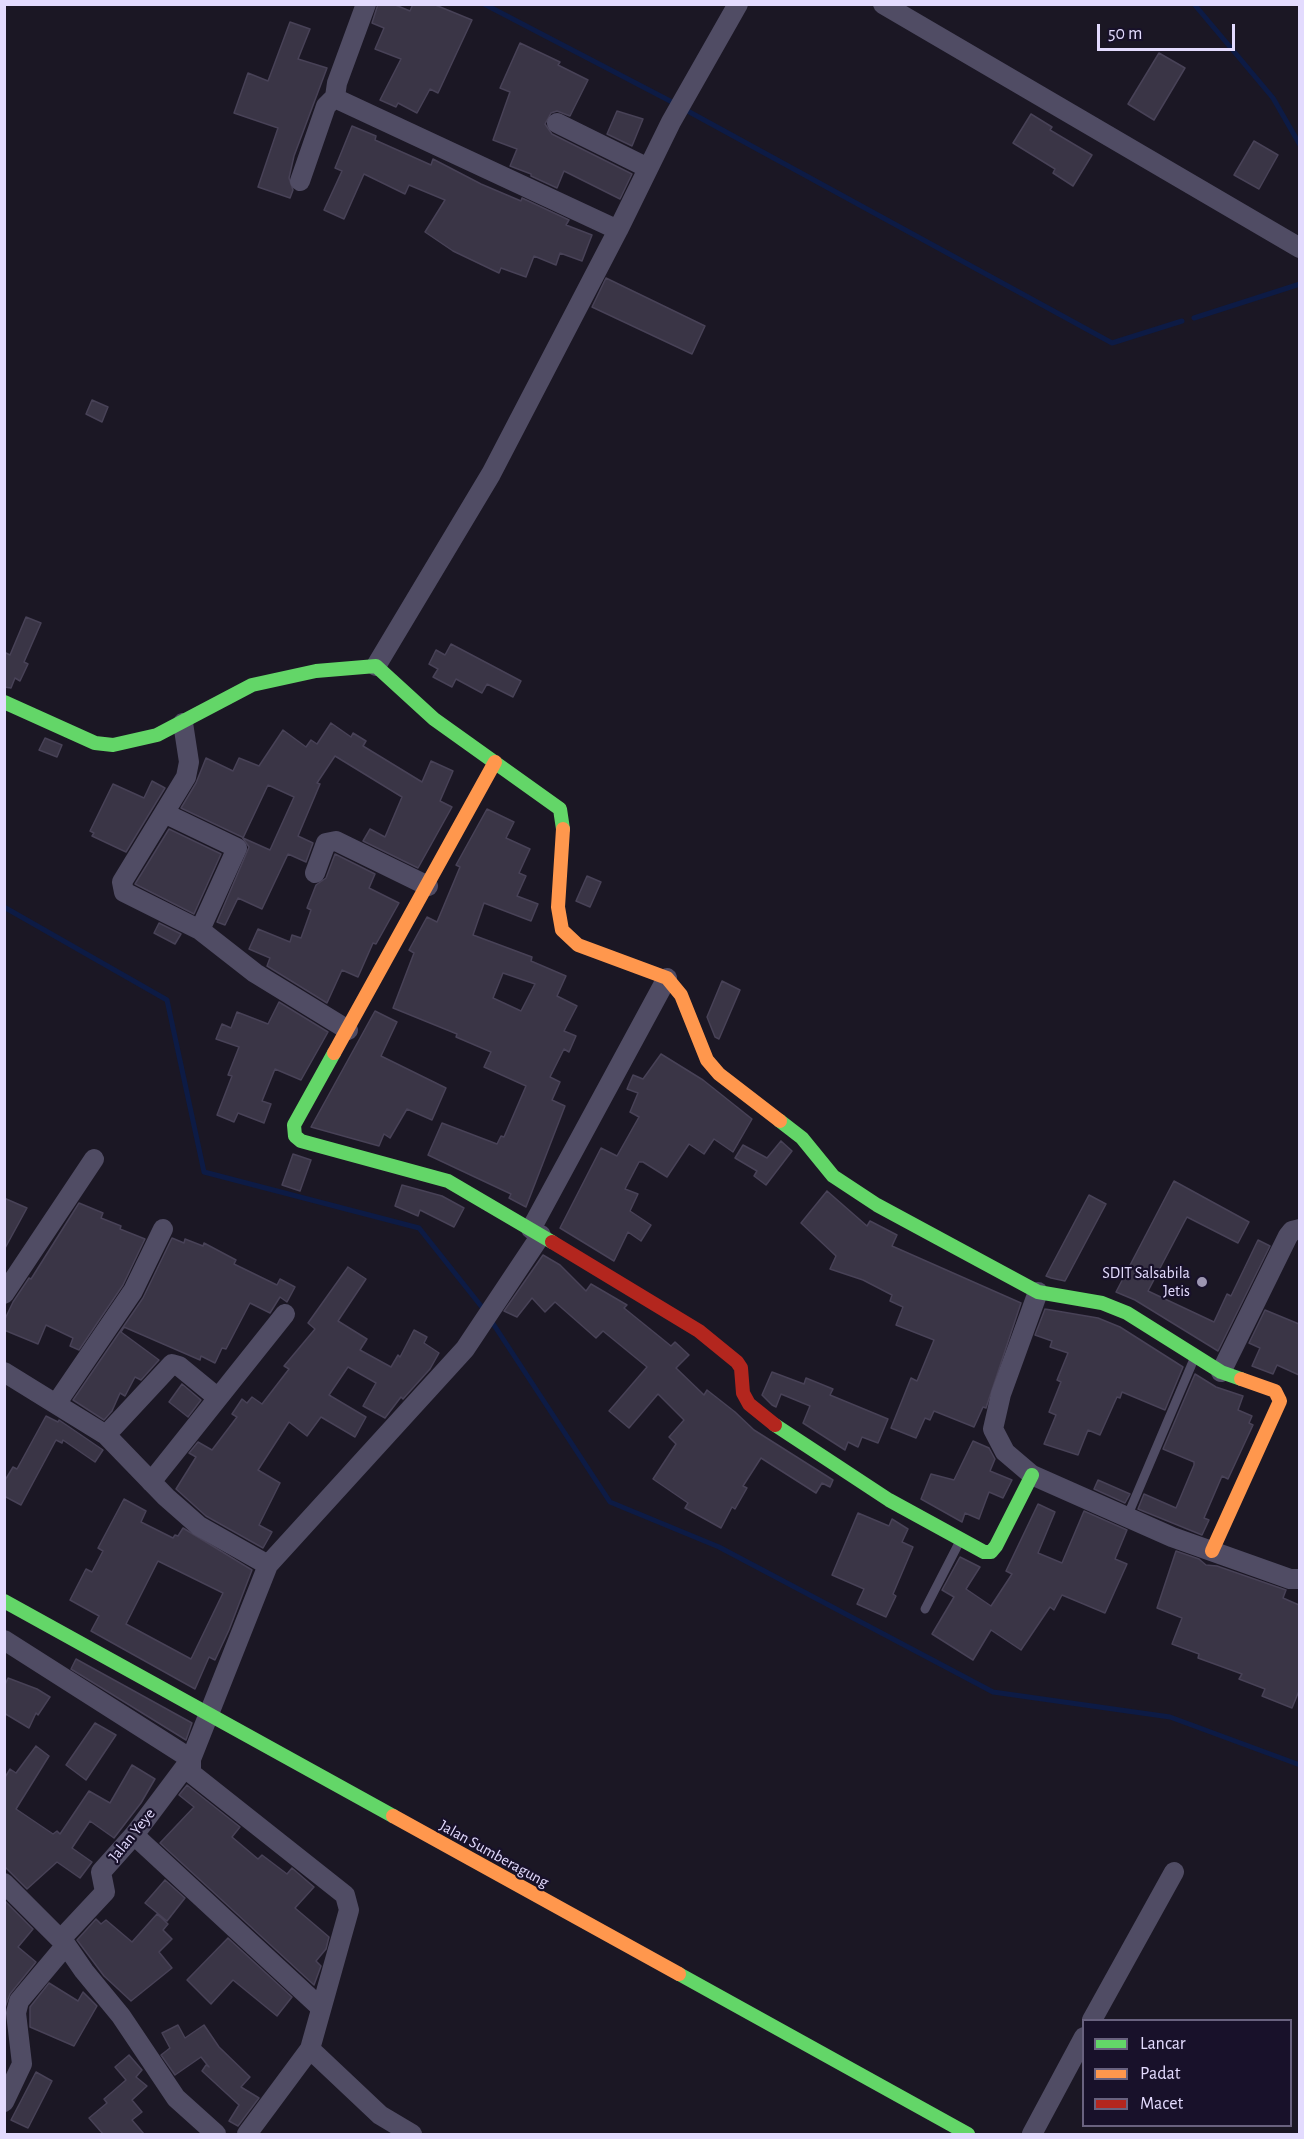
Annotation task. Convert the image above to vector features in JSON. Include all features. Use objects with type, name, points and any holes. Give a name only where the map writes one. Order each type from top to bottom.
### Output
[{"type":"street","points":[[300,181],[326,106],[335,97],[337,83],[366,4]]},
{"type":"street","points":[[376,666],[491,474],[618,231],[671,122],[738,4]]},
{"type":"street","points":[[883,4],[1299,248]]},
{"type":"street","points":[[335,97],[618,231]]},
{"type":"street","points":[[557,123],[648,168]]},
{"type":"street","points":[[4,702],[103,745],[157,735],[185,734],[252,685],[316,671],[376,666],[434,719],[560,809],[563,825],[558,907],[562,930],[578,945],[667,978],[681,995],[707,1060],[719,1074],[802,1138],[833,1176],[877,1205],[1038,1292],[1102,1303],[1127,1313],[1221,1372],[1275,1391],[1280,1401],[1212,1551]]},
{"type":"street","points":[[185,734],[186,777],[126,876],[122,888],[124,892],[200,930],[255,973],[348,1030]]},
{"type":"street","points":[[495,762],[294,1125],[295,1136],[301,1141],[448,1181],[536,1232],[699,1331],[737,1362],[741,1368],[743,1393],[749,1404],[762,1417],[823,1454],[889,1500],[984,1552],[991,1552],[996,1546],[1032,1475]]},
{"type":"street","points":[[164,813],[237,849],[200,930]]},
{"type":"street","points":[[315,873],[326,843],[336,841],[428,886]]},
{"type":"street","points":[[4,1372],[106,1435],[151,1482],[199,1526],[268,1565],[465,1349],[495,1304],[536,1232],[667,978]]},
{"type":"street","points":[[4,1294],[94,1159]]},
{"type":"street","points":[[56,1404],[133,1291],[163,1229]]},
{"type":"street","points":[[1221,1372],[1288,1236],[1292,1231],[1299,1229]]},
{"type":"street","points":[[1038,1292],[1001,1394],[993,1429],[1005,1452],[1032,1475],[1127,1517],[1212,1551],[1290,1579],[1299,1579]]},
{"type":"street","points":[[151,1482],[285,1314]]},
{"type":"street","points":[[106,1435],[172,1364],[179,1366],[218,1398]]},
{"type":"street","name":"Jalan Yeye","points":[[63,1942],[105,1892],[101,1872],[134,1835],[191,1759],[268,1565]]},
{"type":"street","name":"Jalan Sumberagung","points":[[5,1602],[968,2134]]},
{"type":"street","points":[[4,1640],[191,1759],[191,1773],[345,1895],[348,1900],[349,1910],[340,1947],[310,2049],[247,2134]]},
{"type":"street","points":[[134,1835],[321,2008]]},
{"type":"street","points":[[1093,2019],[1174,1872]]},
{"type":"street","points":[[4,1883],[63,1942],[122,2016],[176,2098],[216,2134]]},
{"type":"street","points":[[4,2102],[22,2064],[16,2013],[19,2001],[63,1942]]},
{"type":"street","points":[[1032,2134],[1082,2039]]},
{"type":"street","points":[[310,2049],[380,2115],[412,2134]]},
{"type":"lane","points":[[1127,1517],[1196,1356]]},
{"type":"lane","points":[[925,1609],[961,1539]]},
{"type":"building","points":[[378,4],[393,4],[410,11],[413,4],[433,4],[472,20],[438,93],[430,89],[417,113],[398,103],[396,107],[380,100],[401,59],[375,49],[384,28],[372,23]]},
{"type":"building","points":[[290,22],[310,29],[298,59],[327,68],[294,156],[289,178],[293,190],[290,198],[258,187],[278,128],[234,113],[248,73],[268,81]]},
{"type":"building","points":[[520,43],[560,62],[558,65],[588,80],[570,116],[557,111],[551,113],[545,124],[552,134],[632,174],[620,199],[564,171],[557,188],[531,176],[531,174],[510,166],[517,149],[493,140],[510,92],[500,88]]},
{"type":"building","points":[[1159,53],[1185,68],[1154,120],[1128,104]]},
{"type":"building","points":[[617,111],[643,119],[632,146],[607,134]]},
{"type":"building","points":[[1031,114],[1052,127],[1050,130],[1092,155],[1073,186],[1053,173],[1055,169],[1013,143]]},
{"type":"building","points":[[352,126],[376,136],[375,140],[431,165],[433,159],[481,184],[521,201],[522,198],[569,220],[566,225],[592,235],[582,261],[560,253],[556,265],[534,256],[526,277],[501,268],[499,273],[453,251],[425,232],[445,200],[409,185],[405,194],[364,174],[344,219],[324,210],[342,171],[335,168]]},
{"type":"building","points":[[1254,141],[1278,155],[1259,189],[1234,175]]},
{"type":"building","points":[[606,278],[705,326],[692,354],[592,307]]},
{"type":"building","points":[[92,400],[108,407],[102,422],[86,414]]},
{"type":"building","points":[[26,617],[41,623],[24,662],[28,664],[20,681],[15,678],[11,688],[4,687],[4,652],[10,655]]},
{"type":"building","points":[[451,644],[521,681],[513,697],[487,684],[482,693],[456,679],[452,687],[433,677],[438,669],[429,664],[436,650],[445,655]]},
{"type":"building","points":[[331,723],[351,737],[353,733],[366,741],[363,746],[422,782],[431,761],[453,771],[440,801],[452,807],[418,868],[363,841],[370,829],[385,837],[402,797],[335,756],[317,783],[320,784],[298,836],[313,843],[306,862],[288,854],[262,909],[238,898],[225,925],[217,922],[249,847],[242,837],[181,808],[196,783],[206,758],[233,771],[239,758],[259,766],[283,730],[306,747],[311,740],[317,744]],"holes":[[[268,785],[294,797],[270,850],[243,838]]]},
{"type":"building","points":[[45,738],[62,745],[57,757],[39,750]]},
{"type":"building","points":[[152,781],[165,788],[126,852],[92,836],[94,833],[90,831],[113,784],[144,798]]},
{"type":"building","points":[[487,809],[514,822],[506,838],[530,849],[519,873],[526,876],[517,896],[538,904],[531,921],[484,903],[473,935],[532,957],[531,961],[566,976],[557,996],[577,1006],[564,1031],[576,1036],[569,1052],[564,1049],[550,1077],[560,1082],[552,1100],[565,1106],[526,1207],[509,1198],[511,1194],[428,1155],[442,1123],[497,1144],[501,1136],[504,1137],[526,1086],[484,1067],[491,1052],[456,1037],[457,1034],[393,1008],[414,953],[409,950],[427,917],[437,922],[460,867],[456,865]],"holes":[[[503,973],[535,984],[521,1011],[493,998]]]},
{"type":"building","points":[[169,829],[221,854],[194,914],[135,884]]},
{"type":"building","points":[[335,854],[375,874],[369,888],[399,903],[376,944],[373,943],[358,977],[342,970],[327,1003],[267,966],[270,958],[249,949],[258,929],[290,942],[292,935],[301,938],[311,910],[307,908],[316,885],[326,878]]},
{"type":"building","points":[[587,876],[601,882],[590,907],[576,901]]},
{"type":"building","points":[[159,923],[181,934],[175,944],[154,933]]},
{"type":"building","points":[[722,981],[740,990],[719,1039],[715,1037],[707,1017]]},
{"type":"building","points":[[279,1002],[328,1032],[301,1080],[275,1069],[262,1101],[271,1104],[264,1123],[238,1113],[234,1122],[217,1115],[232,1076],[228,1075],[239,1047],[216,1039],[222,1024],[231,1028],[237,1012],[268,1024]]},
{"type":"building","points":[[375,1011],[397,1022],[381,1056],[446,1088],[432,1120],[407,1109],[390,1138],[384,1134],[379,1146],[311,1127]]},
{"type":"building","points":[[661,1054],[703,1080],[752,1119],[733,1152],[714,1139],[704,1154],[689,1144],[667,1177],[643,1162],[639,1162],[625,1189],[638,1194],[630,1211],[651,1225],[641,1241],[628,1232],[614,1261],[560,1228],[601,1148],[617,1156],[639,1117],[630,1112],[638,1093],[627,1089],[633,1075],[643,1079]]},
{"type":"building","points":[[781,1141],[792,1151],[766,1185],[754,1176],[757,1171],[735,1158],[743,1145],[767,1158]]},
{"type":"building","points":[[293,1154],[311,1160],[300,1191],[282,1185]]},
{"type":"building","points":[[1174,1181],[1249,1222],[1238,1243],[1187,1217],[1148,1291],[1214,1322],[1227,1294],[1231,1296],[1258,1240],[1270,1246],[1218,1351],[1135,1300],[1116,1292]]},
{"type":"building","points":[[402,1185],[442,1196],[464,1208],[454,1227],[420,1210],[418,1216],[395,1206]]},
{"type":"building","points":[[827,1191],[867,1226],[870,1221],[897,1235],[892,1246],[1021,1303],[986,1408],[983,1407],[974,1427],[934,1411],[930,1420],[925,1418],[916,1438],[891,1428],[911,1378],[917,1381],[934,1340],[896,1325],[903,1307],[890,1301],[892,1295],[863,1280],[830,1269],[836,1256],[801,1223]]},
{"type":"building","points":[[1089,1195],[1106,1204],[1065,1281],[1046,1276]]},
{"type":"building","points":[[4,1198],[27,1208],[4,1250]]},
{"type":"building","points":[[79,1203],[103,1213],[101,1218],[121,1226],[120,1229],[145,1239],[123,1285],[79,1350],[70,1346],[73,1338],[46,1325],[38,1344],[4,1330],[4,1321],[13,1302],[29,1278],[31,1279]]},
{"type":"building","points":[[172,1238],[184,1243],[185,1239],[203,1246],[204,1243],[236,1260],[234,1264],[277,1285],[280,1279],[295,1287],[287,1302],[280,1297],[270,1313],[250,1303],[226,1349],[222,1348],[215,1363],[201,1356],[200,1360],[124,1327],[121,1332],[159,1360],[141,1380],[135,1377],[125,1396],[120,1393],[112,1411],[104,1420],[73,1400],[143,1298]]},
{"type":"building","points":[[543,1255],[560,1265],[586,1291],[591,1284],[627,1305],[624,1308],[671,1346],[675,1342],[689,1355],[676,1368],[704,1395],[707,1390],[754,1430],[833,1480],[830,1487],[822,1483],[816,1493],[761,1458],[743,1486],[747,1488],[735,1509],[732,1507],[721,1528],[685,1508],[688,1503],[653,1479],[676,1444],[669,1437],[684,1420],[658,1394],[629,1428],[609,1411],[647,1367],[603,1331],[596,1338],[555,1302],[545,1312],[532,1298],[517,1317],[504,1311]]},
{"type":"building","points":[[348,1267],[366,1279],[338,1321],[367,1339],[360,1350],[391,1367],[398,1355],[400,1357],[414,1330],[427,1337],[424,1343],[439,1353],[430,1369],[403,1399],[401,1397],[385,1418],[363,1406],[376,1383],[348,1367],[329,1395],[366,1417],[355,1437],[321,1417],[307,1436],[289,1422],[258,1470],[280,1483],[259,1525],[272,1532],[263,1548],[206,1516],[176,1489],[196,1457],[189,1453],[198,1442],[212,1450],[237,1417],[232,1414],[242,1399],[247,1403],[252,1397],[262,1404],[289,1369],[284,1366],[315,1329],[308,1323]]},
{"type":"building","points":[[1045,1309],[1098,1318],[1120,1327],[1183,1367],[1165,1410],[1122,1392],[1120,1398],[1117,1397],[1100,1435],[1088,1430],[1078,1455],[1044,1444],[1056,1415],[1049,1412],[1061,1382],[1057,1380],[1068,1353],[1050,1347],[1052,1341],[1035,1335]]},
{"type":"building","points":[[1265,1310],[1299,1324],[1299,1375],[1277,1365],[1273,1374],[1252,1366],[1260,1348],[1249,1343]]},
{"type":"building","points":[[772,1372],[804,1384],[806,1378],[833,1389],[830,1395],[888,1419],[878,1443],[862,1437],[858,1447],[848,1442],[845,1450],[803,1423],[810,1406],[781,1394],[776,1407],[772,1405],[762,1395]]},
{"type":"building","points":[[1195,1374],[1216,1387],[1243,1396],[1238,1410],[1252,1416],[1249,1423],[1253,1425],[1228,1479],[1222,1476],[1204,1518],[1209,1520],[1202,1535],[1138,1509],[1144,1494],[1176,1508],[1194,1462],[1163,1449]]},
{"type":"building","points":[[182,1384],[201,1400],[188,1417],[169,1402]]},
{"type":"building","points":[[46,1416],[58,1422],[59,1420],[103,1450],[95,1462],[63,1440],[62,1443],[56,1440],[21,1505],[4,1496],[4,1482],[13,1467],[17,1469]]},
{"type":"building","points":[[973,1441],[989,1448],[995,1459],[990,1471],[1012,1480],[1003,1498],[989,1492],[979,1519],[965,1513],[962,1522],[921,1499],[931,1474],[954,1480]]},
{"type":"building","points":[[1098,1480],[1130,1494],[1125,1503],[1094,1489]]},
{"type":"building","points":[[124,1499],[146,1511],[141,1522],[173,1538],[175,1535],[178,1536],[183,1528],[252,1570],[215,1660],[209,1657],[195,1689],[91,1631],[99,1616],[70,1600],[86,1569],[92,1572],[103,1551],[98,1548]],"holes":[[[158,1561],[223,1593],[191,1659],[126,1624]]]},
{"type":"building","points":[[1038,1504],[1055,1512],[1038,1553],[1062,1563],[1084,1511],[1127,1530],[1115,1559],[1127,1564],[1105,1613],[1062,1595],[1054,1610],[1050,1607],[1021,1650],[991,1630],[973,1660],[932,1634],[954,1597],[942,1590],[960,1557],[980,1567],[966,1589],[991,1606],[1012,1574],[1006,1571]]},
{"type":"building","points":[[858,1513],[889,1526],[892,1519],[908,1529],[902,1542],[913,1547],[886,1617],[857,1604],[864,1589],[832,1575]]},
{"type":"building","points":[[1176,1551],[1199,1559],[1206,1565],[1217,1566],[1286,1590],[1283,1598],[1299,1605],[1299,1691],[1292,1708],[1262,1696],[1265,1689],[1239,1679],[1242,1674],[1198,1658],[1199,1654],[1172,1644],[1182,1618],[1157,1608]]},
{"type":"building","points":[[76,1659],[192,1723],[186,1740],[71,1669]]},
{"type":"building","points":[[8,1678],[37,1689],[50,1697],[38,1715],[36,1713],[29,1728],[4,1713],[4,1687]]},
{"type":"building","points":[[95,1723],[116,1735],[86,1780],[66,1765]]},
{"type":"building","points":[[36,1746],[49,1756],[16,1809],[53,1834],[57,1831],[60,1834],[89,1791],[110,1803],[132,1765],[155,1779],[141,1803],[114,1838],[90,1821],[72,1848],[92,1862],[80,1878],[57,1862],[27,1889],[4,1866],[4,1779],[10,1769],[16,1773]]},
{"type":"building","points":[[187,1785],[240,1827],[232,1837],[258,1859],[262,1855],[287,1874],[292,1868],[314,1887],[295,1908],[329,1937],[326,1949],[316,1961],[321,1966],[314,1985],[160,1843],[194,1807],[179,1795]]},
{"type":"building","points":[[165,1880],[185,1898],[167,1921],[145,1903]]},
{"type":"building","points":[[4,1900],[33,1929],[18,1947],[36,1962],[10,1994],[4,2010]]},
{"type":"building","points":[[157,1914],[168,1924],[163,1930],[172,1939],[159,1952],[172,1968],[131,2001],[104,1976],[77,1940],[96,1919],[101,1924],[106,1920],[132,1942]]},
{"type":"building","points":[[228,1938],[292,1997],[277,2016],[233,1980],[211,2004],[187,1980]]},
{"type":"building","points":[[49,1983],[78,2001],[83,1992],[97,2006],[74,2046],[30,2027],[30,2007]]},
{"type":"building","points":[[178,2025],[185,2038],[204,2025],[219,2047],[250,2077],[241,2087],[259,2098],[238,2126],[229,2121],[239,2105],[202,2071],[206,2065],[209,2067],[201,2057],[175,2075],[161,2055],[170,2048],[162,2033]]},
{"type":"building","points":[[129,2055],[142,2070],[136,2077],[147,2086],[132,2100],[142,2112],[132,2120],[144,2134],[103,2134],[89,2118],[107,2103],[104,2099],[126,2080],[115,2067]]},
{"type":"building","points":[[36,2072],[52,2081],[28,2128],[11,2120]]},
{"type":"waterway","points":[[484,4],[672,102]]},
{"type":"waterway","points":[[1194,4],[1273,98],[1300,145]]},
{"type":"waterway","points":[[684,109],[1112,343],[1182,321]]},
{"type":"waterway","points":[[1194,318],[1300,284]]},
{"type":"waterway","points":[[4,907],[167,1000],[204,1172],[419,1228],[485,1311]]},
{"type":"waterway","points":[[490,1319],[610,1502],[719,1547],[993,1692],[1170,1717],[1300,1765]]},
{"type":"traffic: fast","points":[[4,702],[95,743],[113,745],[157,735],[252,685],[316,671],[376,666],[434,719],[560,809],[563,829]]},
{"type":"traffic: fast","points":[[334,1053],[294,1125],[295,1136],[301,1141],[448,1181],[552,1242]]},
{"type":"traffic: fast","points":[[780,1121],[802,1138],[833,1176],[877,1205],[1038,1292],[1102,1303],[1127,1313],[1221,1372],[1241,1379]]},
{"type":"traffic: fast","points":[[775,1425],[889,1500],[984,1552],[991,1552],[996,1546],[1032,1475]]},
{"type":"traffic: fast","points":[[4,1601],[393,1816]]},
{"type":"traffic: fast","points":[[679,1974],[968,2134]]},
{"type":"traffic: slow","points":[[334,1053],[495,762]]},
{"type":"traffic: slow","points":[[563,829],[558,907],[562,930],[578,945],[667,978],[681,995],[707,1060],[719,1074],[780,1121]]},
{"type":"traffic: slow","points":[[1212,1551],[1280,1401],[1275,1391],[1241,1379]]},
{"type":"traffic: slow","points":[[393,1816],[679,1974]]},
{"type":"traffic: jam","points":[[552,1242],[699,1331],[737,1362],[741,1368],[743,1393],[749,1404],[775,1425]]},
{"type":"place","name":"SDIT Salsabila Jetis","points":[[1202,1282]]}]
